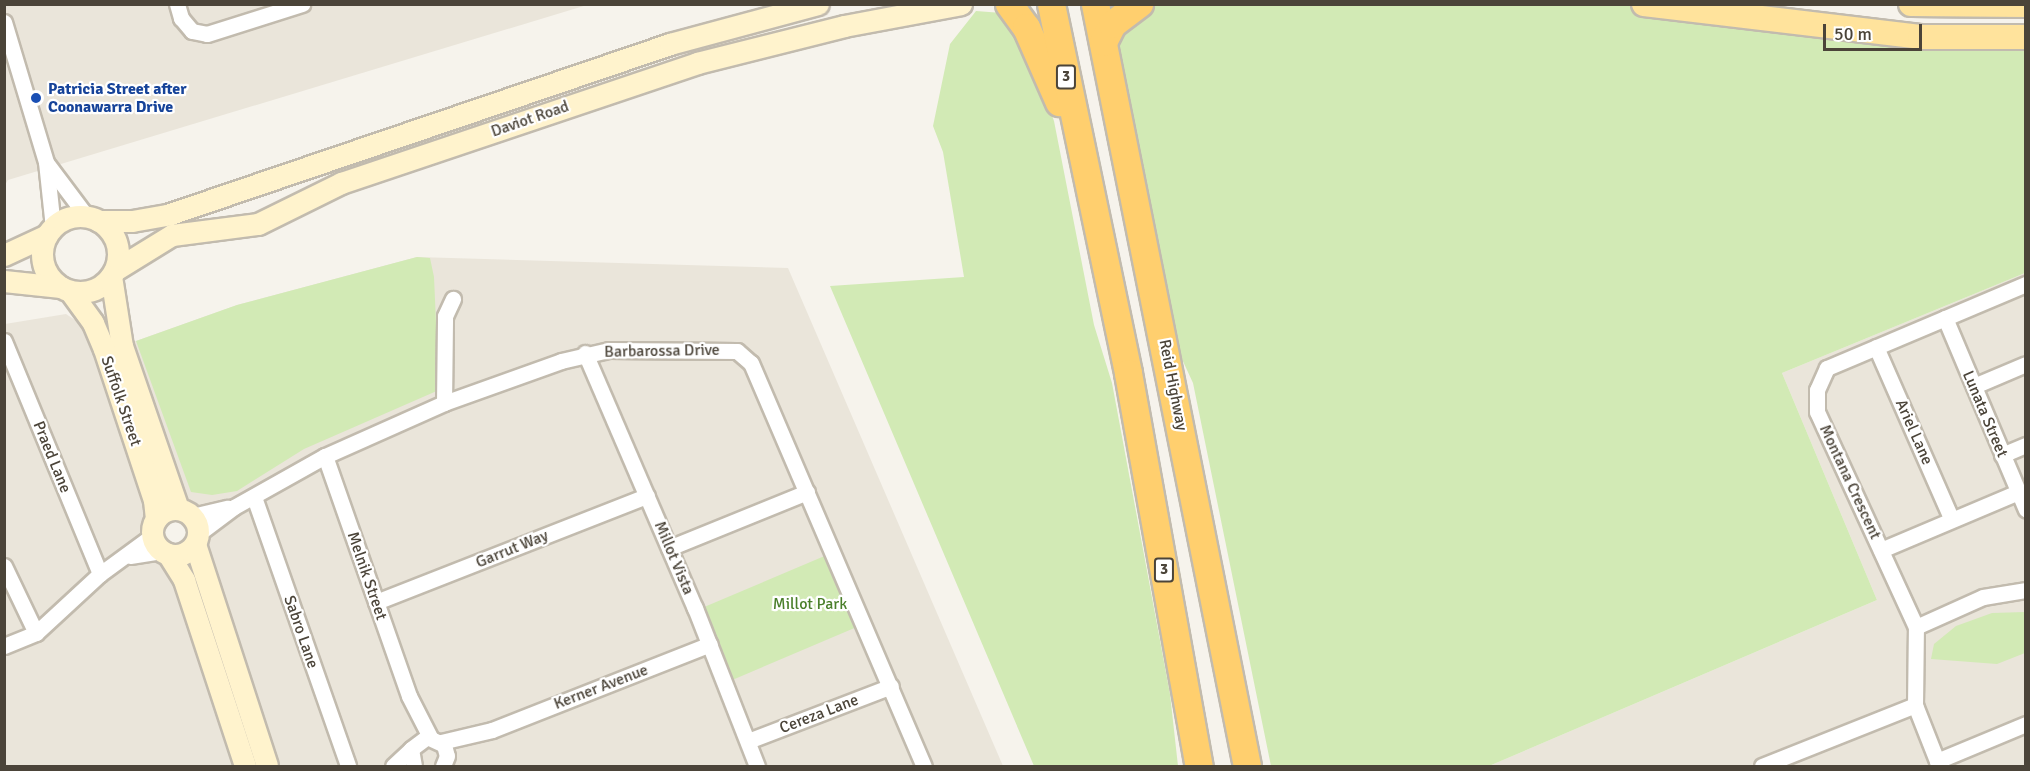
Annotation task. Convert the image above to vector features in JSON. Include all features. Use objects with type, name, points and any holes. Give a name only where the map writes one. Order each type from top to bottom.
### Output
[{"type":"highway","points":[[1009,4],[1026,27],[1081,149]]},
{"type":"highway","name":"3","points":[[1051,4],[1128,373],[1199,766]]},
{"type":"highway","name":"Reid Highway","points":[[1095,4],[1247,766]]},
{"type":"highway","points":[[1104,42],[1112,24],[1139,4]]},
{"type":"main road","points":[[1644,4],[1879,33],[2025,37]]},
{"type":"main road","points":[[1911,4],[2025,5]]},
{"type":"street","points":[[177,4],[181,18],[192,31],[207,34],[302,4]]},
{"type":"street","name":"Daviot Road","points":[[93,219],[132,221],[170,214],[670,44],[818,4]]},
{"type":"street","name":"Daviot Road","points":[[113,273],[172,235],[258,224],[341,183],[697,63],[844,26],[962,4]]},
{"type":"street","points":[[4,22],[46,162],[50,232],[43,250],[44,267],[65,289]]},
{"type":"street","points":[[4,281],[90,291],[113,273],[117,243],[93,219],[46,162]]},
{"type":"street","points":[[4,255],[50,232],[69,218],[93,219]]},
{"type":"street","name":"Suffolk Street","points":[[113,273],[122,346],[191,526],[267,766]]},
{"type":"street","name":"Montana Crescent","points":[[1916,627],[1817,412],[1817,390],[1827,368],[2025,284]]},
{"type":"street","name":"Suffolk Street","points":[[65,289],[93,323],[104,349],[154,500],[160,540],[184,580],[245,766]]},
{"type":"street","points":[[444,403],[445,315],[453,299]]},
{"type":"street","name":"Lunata Street","points":[[1945,318],[2025,510]]},
{"type":"street","name":"Praed Lane","points":[[4,341],[100,574]]},
{"type":"street","name":"Ariel Lane","points":[[1876,347],[1951,518]]},
{"type":"street","name":"Barbarossa Drive","points":[[191,526],[254,497],[325,456],[444,403],[585,353],[726,350],[744,355],[752,363],[924,766]]},
{"type":"street","name":"Millot Vista","points":[[585,353],[710,644],[756,766]]},
{"type":"street","points":[[1974,386],[2025,364]]},
{"type":"street","points":[[2002,455],[2025,445]]},
{"type":"street","name":"Melnik Street","points":[[325,456],[409,696],[440,750]]},
{"type":"street","points":[[669,548],[807,492]]},
{"type":"street","points":[[1881,550],[1951,518],[2018,492]]},
{"type":"street","name":"Garrut Way","points":[[376,602],[647,496]]},
{"type":"street","name":"Sabro Lane","points":[[254,497],[348,766]]},
{"type":"street","points":[[166,511],[191,526],[183,554],[160,540],[166,511]]},
{"type":"street","points":[[4,646],[36,633],[100,574],[160,540]]},
{"type":"street","points":[[4,566],[36,633]]},
{"type":"street","points":[[2025,590],[1983,597],[1916,627],[1915,705],[1938,764],[2025,724]]},
{"type":"street","name":"Kerner Avenue","points":[[413,746],[440,750],[710,644]]},
{"type":"street","name":"Cereza Lane","points":[[748,741],[891,686]]},
{"type":"street","name":"Melnik Street","points":[[409,696],[414,766]]},
{"type":"street","points":[[1762,766],[1915,705]]},
{"type":"street","points":[[393,766],[413,746]]},
{"type":"shaded area","points":[[5,5],[587,5],[8,180],[5,185]]},
{"type":"shaded area","points":[[417,257],[788,268],[1003,766],[267,766],[196,522],[186,512],[122,346],[237,305]]},
{"type":"shaded area","points":[[2025,273],[2025,766],[1489,766],[1877,600],[1782,373]]},
{"type":"shaded area","points":[[66,314],[84,326],[154,500],[154,541],[162,551],[243,766],[5,766],[5,324]]},
{"type":"green space","points":[[1141,4],[1637,4],[2025,35],[2025,273],[1782,373],[1877,600],[1489,766],[1271,766],[1193,383],[1181,357],[1107,31]]},
{"type":"green space","points":[[976,11],[1002,13],[1027,48],[1054,121],[1094,325],[1112,383],[1170,694],[1178,766],[1034,766],[830,286],[964,277],[943,152],[933,126],[950,44]]},
{"type":"green space","points":[[417,257],[430,258],[434,277],[439,390],[304,449],[237,491],[212,495],[191,492],[136,341],[237,305]]},
{"type":"green space","name":"Millot Park","points":[[834,552],[864,624],[726,682],[696,611]]},
{"type":"green space","points":[[2025,612],[2025,653],[1997,664],[1931,659],[1934,644],[1956,626],[1992,613]]},
{"type":"place","name":"Patricia Street after Coonawarra Drive","points":[[36,98]]}]
